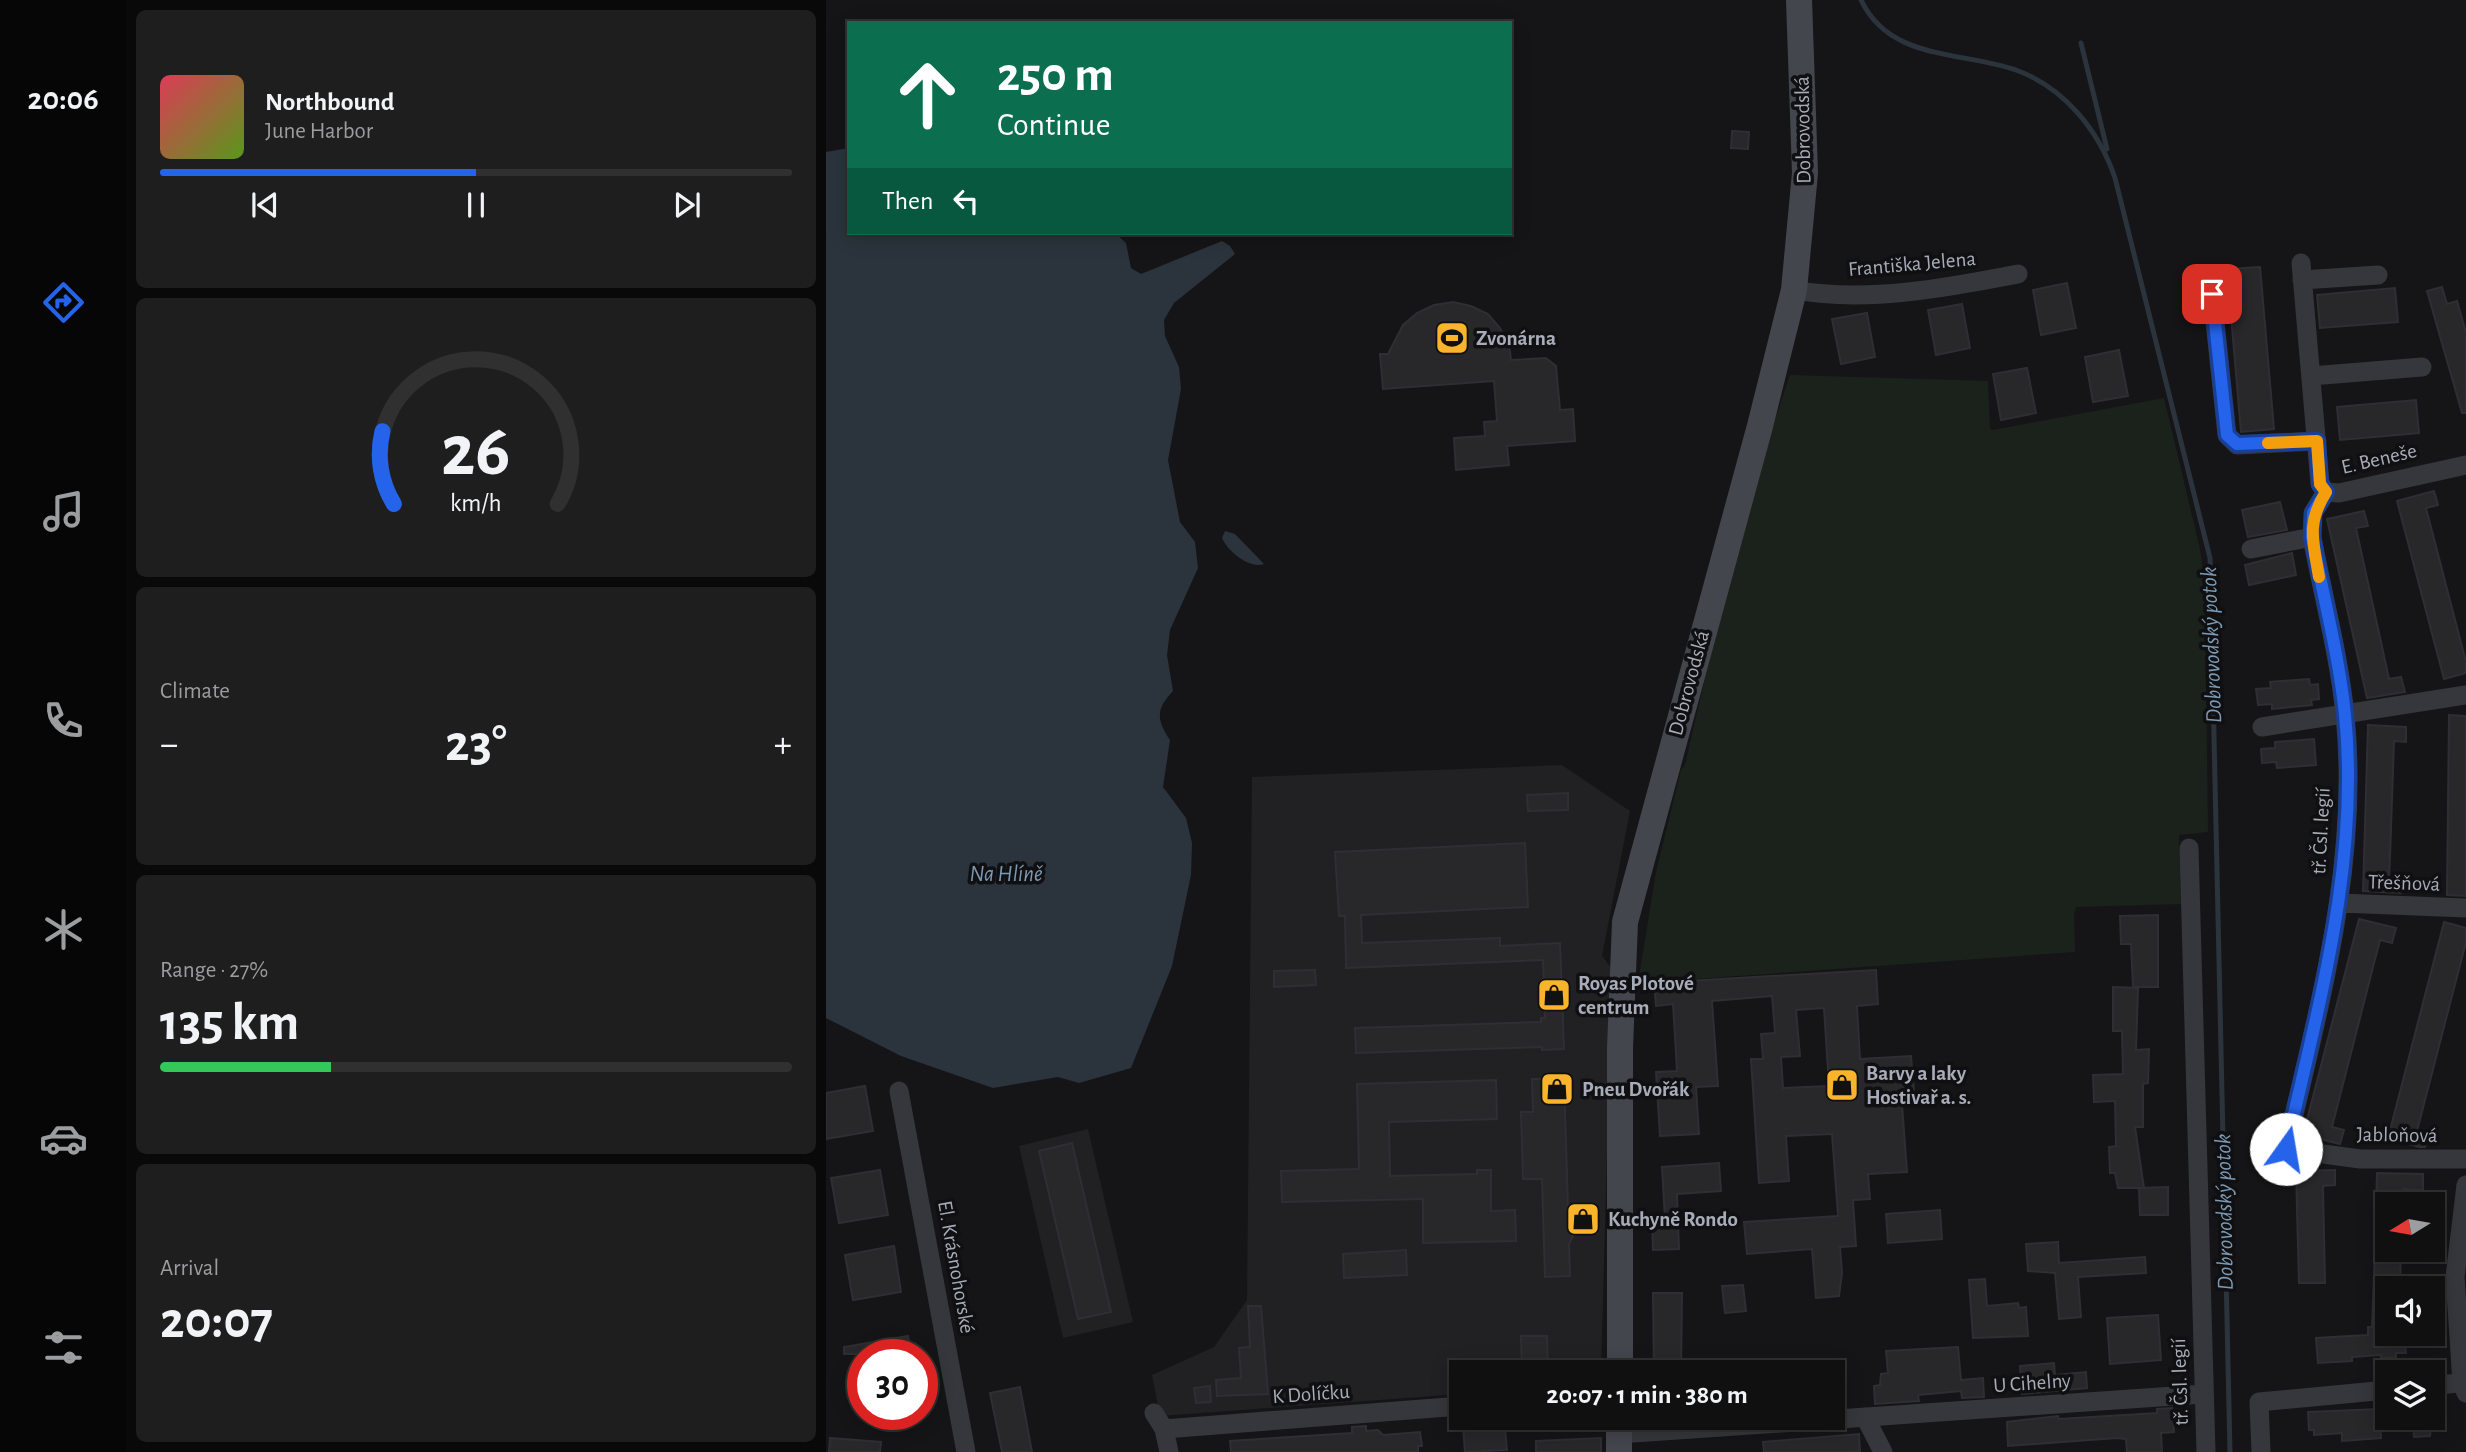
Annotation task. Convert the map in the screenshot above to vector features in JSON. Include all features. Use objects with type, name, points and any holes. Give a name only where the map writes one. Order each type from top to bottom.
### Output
[{"type":"street","name":"Dobrovodská","points":[[1620,1360],[1620,1048],[1625,922],[1760,426],[1802,291],[1805,173],[1799,0]]},
{"type":"street","points":[[2326,492],[2320,484],[2302,272],[2378,275]]},
{"type":"street","name":"Františka Jelena","points":[[1802,291],[1914,291],[2018,274]]},
{"type":"street","points":[[2212,294],[2227,435],[2237,444],[2317,441]]},
{"type":"street","points":[[2311,376],[2422,368]]},
{"type":"street","name":"E. Beneše","points":[[2313,513],[2326,492],[2339,493],[2466,465]]},
{"type":"street","name":"tř. Čsl. legií","points":[[2286,1149],[2340,903],[2348,820],[2345,715],[2312,537],[2313,513]]},
{"type":"street","points":[[2251,549],[2312,537]]},
{"type":"street","points":[[2262,726],[2466,695]]},
{"type":"street","name":"tř. Čsl. legií","points":[[2189,848],[2206,1452]]},
{"type":"street","name":"Třešňová","points":[[2340,903],[2466,908]]},
{"type":"street","name":"El. Krásnohorské","points":[[899,1091],[966,1452]]},
{"type":"street","name":"Jabloňová","points":[[2286,1149],[2360,1159],[2466,1159]]},
{"type":"street","points":[[2445,1385],[2465,1386],[2455,1277],[2466,1185]]},
{"type":"street","points":[[2260,1452],[2259,1402],[2375,1391]]},
{"type":"street","name":"U Cihelny","points":[[1619,1434],[2203,1394]]},
{"type":"street","name":"K Dolíčku","points":[[1169,1452],[1159,1421],[1449,1407]]},
{"type":"street","points":[[1865,1417],[1883,1452]]},
{"type":"shaded area","points":[[1790,375],[1988,381],[1990,429],[1993,430],[2164,398],[2200,549],[2205,587],[2208,832],[2179,835],[2181,904],[2076,907],[2075,952],[1638,983],[1656,872],[1681,770],[1685,765],[1745,520]]},
{"type":"shaded area","points":[[1562,765],[1630,811],[1602,956],[1612,969],[1601,1360],[1449,1360],[1449,1395],[1160,1416],[1152,1375],[1214,1347],[1247,1300],[1252,777]]},
{"type":"shaded area","points":[[1088,1129],[1133,1322],[1063,1338],[1019,1146]]},
{"type":"water","name":"Na Hlíně","points":[[847,148],[847,235],[1117,235],[1126,243],[1131,268],[1141,274],[1222,241],[1230,246],[1235,254],[1174,303],[1164,320],[1165,336],[1179,367],[1181,389],[1168,460],[1180,522],[1195,542],[1198,568],[1170,630],[1167,655],[1173,691],[1163,703],[1160,714],[1162,726],[1170,740],[1163,787],[1186,818],[1192,843],[1191,875],[1172,966],[1131,1068],[1079,1083],[1058,1077],[993,1088],[901,1056],[826,1018],[826,152]]},
{"type":"water","points":[[1225,531],[1235,534],[1264,564],[1246,562],[1234,554],[1222,538]]},
{"type":"building","points":[[1732,131],[1749,132],[1748,149],[1731,148]]},
{"type":"building","points":[[2260,267],[2274,429],[2241,432],[2227,269]]},
{"type":"building","points":[[2067,283],[2076,328],[2041,335],[2033,290]]},
{"type":"building","points":[[2442,287],[2447,304],[2457,301],[2466,333],[2466,413],[2462,413],[2427,291]]},
{"type":"building","points":[[2395,288],[2398,322],[2320,328],[2317,295]]},
{"type":"building","points":[[1453,302],[1488,314],[1509,345],[1511,360],[1546,358],[1556,366],[1560,410],[1573,409],[1575,441],[1507,446],[1509,465],[1456,470],[1454,438],[1485,436],[1484,422],[1497,421],[1494,381],[1383,389],[1380,354],[1388,354],[1403,325],[1417,313],[1434,305]]},
{"type":"building","points":[[1962,304],[1970,348],[1936,355],[1928,310]]},
{"type":"building","points":[[1867,313],[1875,357],[1841,364],[1832,319]]},
{"type":"building","points":[[2119,350],[2128,396],[2093,402],[2085,357]]},
{"type":"building","points":[[2027,368],[2036,413],[2001,420],[1993,374]]},
{"type":"building","points":[[2416,400],[2419,433],[2340,440],[2337,407]]},
{"type":"building","points":[[2434,491],[2438,505],[2426,508],[2466,662],[2466,673],[2444,679],[2397,501]]},
{"type":"building","points":[[2280,502],[2287,530],[2248,537],[2242,510]]},
{"type":"building","points":[[2364,511],[2368,526],[2356,528],[2389,679],[2401,677],[2405,692],[2367,698],[2327,519]]},
{"type":"building","points":[[2292,553],[2296,575],[2249,585],[2245,565]]},
{"type":"building","points":[[2309,679],[2310,685],[2318,684],[2319,699],[2311,700],[2312,705],[2272,709],[2272,704],[2258,705],[2256,689],[2271,688],[2270,682]]},
{"type":"building","points":[[2449,715],[2466,716],[2466,896],[2447,895]]},
{"type":"building","points":[[2368,725],[2406,727],[2406,742],[2394,741],[2389,877],[2402,877],[2401,893],[2363,891]]},
{"type":"building","points":[[2314,739],[2316,765],[2277,768],[2276,762],[2262,763],[2261,749],[2275,748],[2275,742]]},
{"type":"building","points":[[1568,793],[1568,810],[1528,811],[1527,795]]},
{"type":"building","points":[[1525,843],[1528,907],[1361,915],[1362,943],[1500,938],[1500,946],[1560,943],[1564,1049],[1542,1050],[1542,1047],[1356,1053],[1355,1028],[1541,1022],[1541,1018],[1545,1018],[1543,960],[1346,968],[1345,916],[1339,916],[1335,852]]},
{"type":"building","points":[[2158,915],[2158,987],[2133,987],[2131,944],[2121,944],[2120,916]]},
{"type":"building","points":[[2359,919],[2396,928],[2392,943],[2380,940],[2332,1127],[2344,1130],[2340,1144],[2303,1135]]},
{"type":"building","points":[[2444,922],[2466,928],[2466,942],[2417,1131],[2429,1133],[2425,1147],[2419,1147],[2388,1138]]},
{"type":"building","points":[[1315,970],[1316,985],[1274,987],[1274,971]]},
{"type":"building","points":[[1876,970],[1878,1004],[1857,1006],[1860,1059],[1911,1056],[1915,1104],[1902,1104],[1907,1172],[1868,1174],[1870,1199],[1853,1200],[1856,1246],[1840,1247],[1842,1273],[1839,1296],[1816,1298],[1812,1249],[1747,1254],[1744,1222],[1838,1216],[1832,1134],[1786,1136],[1789,1181],[1759,1183],[1751,1059],[1763,1059],[1761,1034],[1775,1033],[1772,996],[1712,1001],[1718,1086],[1696,1087],[1699,1134],[1660,1136],[1656,1072],[1677,1071],[1673,1004],[1656,1006],[1654,983]],"holes":[[[1824,1008],[1829,1086],[1783,1088],[1781,1057],[1800,1056],[1796,1010]]]},
{"type":"building","points":[[2113,987],[2138,988],[2136,1050],[2149,1049],[2148,1083],[2143,1084],[2143,1127],[2135,1127],[2144,1188],[2118,1188],[2115,1173],[2110,1173],[2109,1147],[2116,1146],[2115,1101],[2094,1102],[2093,1075],[2123,1074],[2122,1031],[2113,1031]]},
{"type":"building","points":[[1532,1079],[1564,1079],[1568,1208],[1596,1207],[1597,1233],[1574,1234],[1569,1244],[1570,1276],[1545,1277],[1542,1179],[1523,1179],[1521,1112],[1533,1112]]},
{"type":"building","points":[[1496,1080],[1497,1119],[1389,1122],[1390,1176],[1477,1174],[1477,1170],[1491,1170],[1491,1211],[1515,1210],[1516,1241],[1423,1243],[1423,1199],[1282,1202],[1281,1171],[1359,1169],[1357,1084]]},
{"type":"building","points":[[865,1086],[873,1131],[826,1139],[826,1093]]},
{"type":"building","points":[[1072,1143],[1111,1312],[1078,1319],[1039,1151]]},
{"type":"building","points":[[1719,1163],[1721,1191],[1677,1194],[1679,1249],[1653,1250],[1652,1219],[1665,1219],[1662,1167]]},
{"type":"building","points":[[880,1170],[888,1215],[839,1223],[831,1178]]},
{"type":"building","points":[[2335,1170],[2335,1185],[2323,1186],[2325,1283],[2299,1283],[2296,1171]]},
{"type":"building","points":[[2377,1173],[2423,1174],[2423,1190],[2376,1192]]},
{"type":"building","points":[[2168,1187],[2168,1215],[2140,1215],[2139,1188]]},
{"type":"building","points":[[1940,1210],[1942,1239],[1888,1243],[1886,1214]]},
{"type":"building","points":[[2058,1242],[2059,1263],[2145,1257],[2146,1273],[2078,1277],[2081,1317],[2059,1319],[2055,1273],[2028,1271],[2026,1244]]},
{"type":"building","points":[[894,1246],[901,1292],[853,1300],[845,1255]]},
{"type":"building","points":[[1406,1250],[1407,1275],[1344,1278],[1343,1254]]},
{"type":"building","points":[[2375,1250],[2375,1262],[2401,1262],[2400,1276],[2375,1276],[2375,1346],[2405,1346],[2406,1353],[2396,1353],[2396,1357],[2352,1357],[2352,1361],[2318,1363],[2316,1338],[2368,1335],[2368,1327],[2372,1327]]},
{"type":"building","points":[[1985,1279],[1987,1306],[2018,1303],[2019,1308],[2026,1307],[2028,1336],[1973,1338],[1969,1280]]},
{"type":"building","points":[[1743,1285],[1746,1311],[1725,1313],[1722,1286]]},
{"type":"building","points":[[1653,1293],[1682,1293],[1681,1360],[1654,1360]]},
{"type":"building","points":[[1248,1306],[1261,1306],[1268,1394],[1217,1396],[1216,1380],[1241,1378],[1239,1348],[1250,1347]]},
{"type":"building","points":[[2158,1315],[2161,1360],[2110,1364],[2107,1318]]},
{"type":"building","points":[[1521,1336],[1547,1336],[1548,1360],[1522,1360]]},
{"type":"building","points":[[1958,1347],[1961,1380],[1983,1378],[1984,1397],[1962,1398],[1961,1391],[1918,1395],[1919,1401],[1875,1404],[1874,1386],[1880,1385],[1881,1374],[1888,1373],[1886,1351]]},
{"type":"building","points":[[2054,1363],[2055,1375],[2086,1372],[2087,1388],[2022,1394],[2020,1366]]},
{"type":"building","points":[[1210,1386],[1211,1402],[1196,1403],[1194,1388]]},
{"type":"building","points":[[1020,1387],[1032,1452],[1002,1452],[990,1393]]},
{"type":"building","points":[[2172,1408],[2174,1432],[2161,1433],[2162,1452],[2127,1452],[2126,1439],[2117,1438],[2008,1446],[2007,1422],[2058,1416],[2059,1419],[2157,1413],[2157,1409]]},
{"type":"building","points":[[2375,1409],[2375,1430],[2380,1430],[2381,1438],[2342,1441],[2342,1433],[2314,1435],[2314,1430],[2309,1430],[2308,1412]]},
{"type":"building","points":[[1366,1426],[1366,1431],[1378,1430],[1383,1435],[1420,1432],[1422,1446],[1418,1446],[1418,1452],[1231,1452],[1230,1441],[1352,1433],[1352,1427]]},
{"type":"building","points":[[1463,1430],[1505,1430],[1507,1450],[1465,1452]]},
{"type":"building","points":[[2414,1430],[2431,1430],[2430,1436],[2414,1437]]},
{"type":"building","points":[[1859,1434],[1860,1452],[1764,1452],[1763,1442]]},
{"type":"building","points":[[830,1438],[881,1442],[880,1452],[829,1452]]},
{"type":"building","points":[[1601,1438],[1601,1452],[1536,1452],[1536,1441]]},
{"type":"waterway","name":"Dobrovodský potok","points":[[1861,0],[1874,20],[1890,34],[1908,44],[2016,70],[2050,88],[2065,100],[2090,128],[2115,178],[2210,558],[2230,1452]]},
{"type":"waterway","points":[[2081,43],[2107,149]]},
{"type":"slow traffic","points":[[2268,443],[2317,441],[2320,484],[2326,492],[2313,513],[2312,537],[2319,577]]},
{"type":"place","name":"Zvonárna","points":[[1452,338]]},
{"type":"place","name":"Royas Plotové centrum","points":[[1554,995]]},
{"type":"place","name":"Barvy a laky Hostivař a. s.","points":[[1842,1085]]},
{"type":"place","name":"Pneu Dvořák","points":[[1557,1089]]},
{"type":"place","name":"Kuchyně Rondo","points":[[1583,1219]]},
{"type":"route","points":[[2212,294],[2227,435],[2237,444],[2317,441],[2320,484],[2326,492],[2313,513],[2312,537],[2345,715],[2348,820],[2337,923],[2286,1149]]}]
